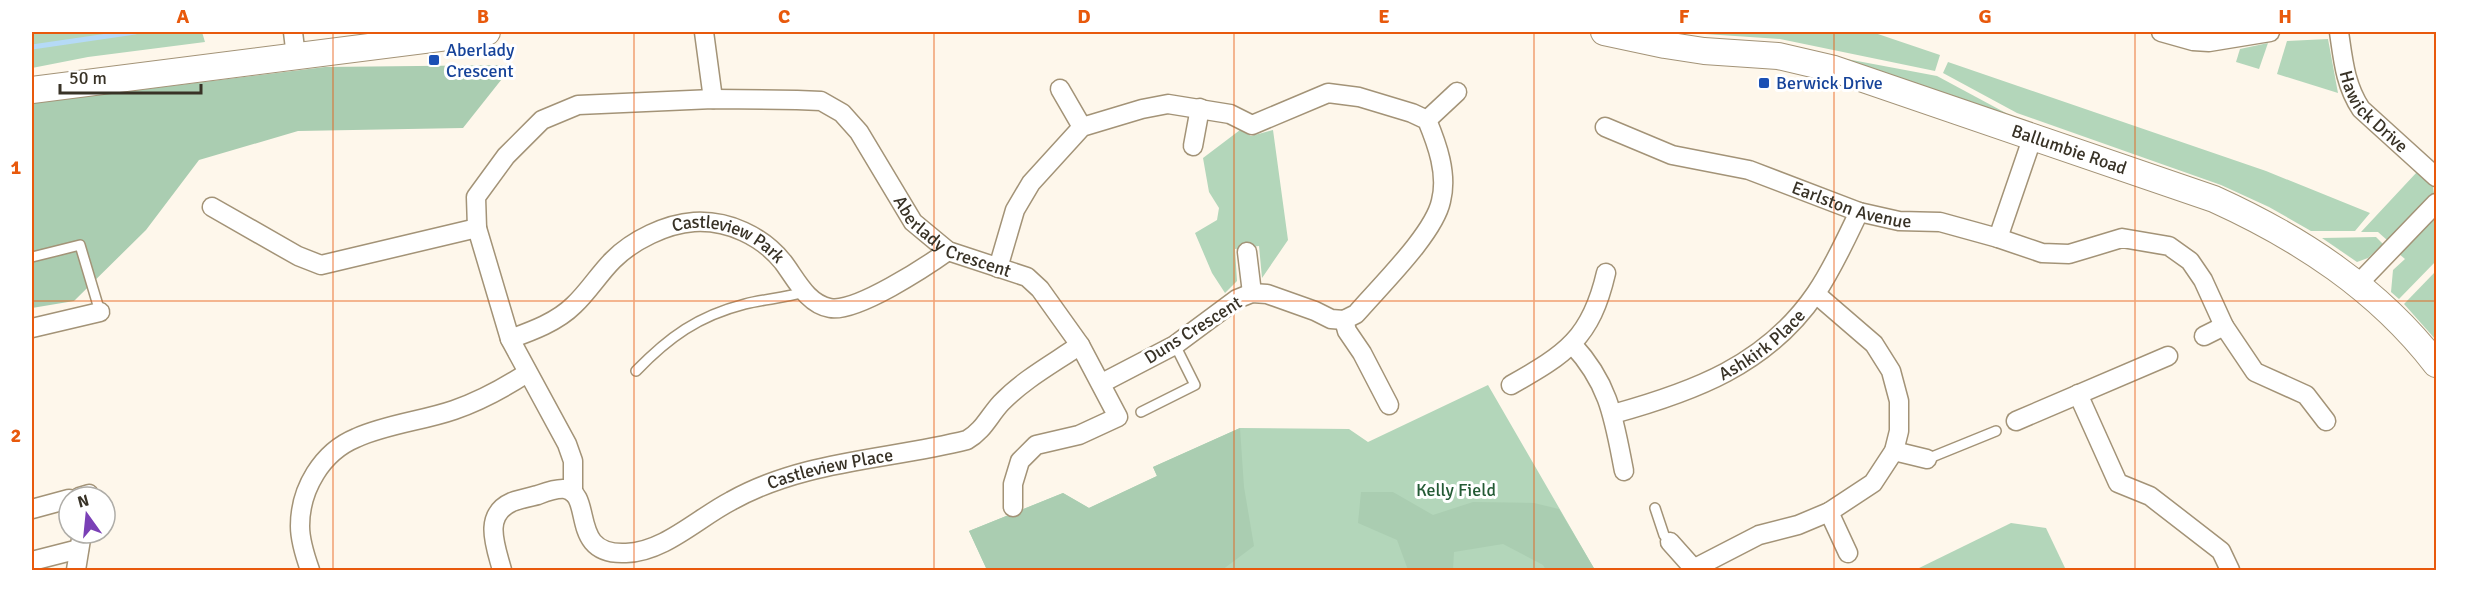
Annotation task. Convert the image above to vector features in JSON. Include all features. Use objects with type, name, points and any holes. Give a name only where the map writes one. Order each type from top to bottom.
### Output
[{"type":"street","points":[[293,32],[296,57]]},
{"type":"street","points":[[32,90],[487,32]]},
{"type":"street","points":[[704,32],[713,99]]},
{"type":"street","points":[[1604,32],[1666,38]]},
{"type":"street","points":[[2161,32],[2193,41],[2209,42],[2270,32]]},
{"type":"street","name":"Hawick Drive","points":[[2339,32],[2346,78],[2352,95],[2361,109],[2436,177]]},
{"type":"street","name":"Ballumbie Road","points":[[1666,38],[1704,51],[1778,56],[1834,69],[2214,199],[2262,221],[2306,246],[2358,284],[2411,335],[2436,364]]},
{"type":"street","points":[[1060,89],[1082,127]]},
{"type":"street","points":[[1427,120],[1457,92]]},
{"type":"street","points":[[998,268],[1015,210],[1031,183],[1082,127],[1142,109],[1168,104],[1230,114],[1252,125],[1328,93],[1359,97],[1412,113],[1427,120],[1434,135],[1443,173],[1442,201],[1430,228],[1356,314],[1344,320],[1347,331],[1362,353],[1389,405]]},
{"type":"street","name":"Aberlady Crescent","points":[[573,493],[573,461],[567,444],[510,339],[477,228],[476,197],[506,156],[542,120],[578,105],[713,99],[821,101],[842,113],[859,132],[914,222],[948,251],[1027,277],[1033,283],[1080,345],[1118,417],[1079,435],[1036,445],[1020,461],[1012,484],[1012,507]]},
{"type":"street","points":[[1193,146],[1200,108]]},
{"type":"street","name":"Earlston Avenue","points":[[1605,127],[1672,154],[1749,170],[1859,212],[1899,220],[1940,222],[2042,253],[2069,254],[2122,238],[2169,246],[2190,261],[2203,280],[2224,326],[2255,372],[2306,395],[2326,421]]},
{"type":"street","points":[[1998,238],[2033,136]]},
{"type":"street","points":[[2358,284],[2436,203]]},
{"type":"street","points":[[212,207],[298,256],[321,265],[477,228]]},
{"type":"street","name":"Ashkirk Place","points":[[1613,414],[1672,398],[1714,380],[1754,357],[1782,333],[1816,294],[1859,212]]},
{"type":"street","name":"Castleview Park","points":[[510,339],[537,329],[573,306],[611,261],[627,248],[668,228],[694,222],[729,226],[757,239],[781,260],[804,292],[818,304],[832,309],[851,305],[926,267],[948,251]]},
{"type":"street","name":"Duns Crescent","points":[[1247,252],[1252,293]]},
{"type":"street","points":[[1511,385],[1549,364],[1573,345],[1599,302],[1606,273]]},
{"type":"street","name":"Duns Crescent","points":[[1102,383],[1175,345],[1237,299],[1252,293],[1267,294],[1331,319],[1344,320]]},
{"type":"street","points":[[1670,542],[1695,569],[1759,534],[1798,525],[1829,512],[1873,483],[1894,451],[1899,431],[1899,401],[1891,371],[1874,344],[1816,294]]},
{"type":"street","points":[[32,328],[100,312]]},
{"type":"street","points":[[2204,336],[2224,326]]},
{"type":"street","name":"Castleview Place","points":[[573,493],[580,503],[585,530],[590,540],[609,552],[637,552],[667,539],[750,490],[784,476],[967,440],[978,434],[1001,403],[1021,384],[1080,345]]},
{"type":"street","points":[[1573,345],[1594,371],[1603,387],[1613,414],[1624,471]]},
{"type":"street","points":[[2016,421],[2168,356]]},
{"type":"street","points":[[309,570],[301,534],[303,501],[315,473],[333,453],[346,442],[367,434],[474,403],[527,373]]},
{"type":"street","points":[[2078,394],[2118,483],[2150,496],[2221,551],[2230,570]]},
{"type":"street","points":[[1894,451],[1927,459]]},
{"type":"street","points":[[502,570],[493,528],[498,513],[512,502],[558,489],[573,493]]},
{"type":"street","points":[[32,509],[57,503]]},
{"type":"street","points":[[1829,512],[1848,553]]},
{"type":"street","points":[[32,561],[71,545]]},
{"type":"street","points":[[76,570],[80,545]]},
{"type":"lane","points":[[32,257],[80,245],[100,312]]},
{"type":"lane","points":[[636,371],[667,342],[697,320],[715,312],[745,304],[804,292]]},
{"type":"lane","points":[[1142,412],[1195,385],[1175,345]]},
{"type":"lane","points":[[1927,459],[1996,431]]},
{"type":"lane","points":[[1655,508],[1664,535],[1670,542]]},
{"type":"green space","points":[[32,32],[202,32],[205,42],[88,57],[32,68]]},
{"type":"green space","points":[[1696,32],[1872,32],[1940,55],[1935,71],[1780,39]]},
{"type":"green space","points":[[2328,39],[2338,93],[2277,74],[2287,41]]},
{"type":"green space","points":[[2268,43],[2259,69],[2236,62],[2240,49]]},
{"type":"green space","points":[[1836,57],[1937,76],[2017,119]]},
{"type":"green space","points":[[1948,62],[2266,171],[2370,213],[2355,231],[2311,231],[2269,207],[2221,185],[2017,113],[1943,73]]},
{"type":"green space","points":[[513,65],[463,128],[298,131],[199,160],[146,230],[74,301],[32,308],[32,103],[325,67]]},
{"type":"green space","points":[[1240,130],[1251,136],[1273,130],[1288,240],[1262,278],[1259,246],[1235,249],[1237,281],[1225,293],[1212,273],[1195,233],[1217,220],[1219,208],[1209,192],[1203,158]]},
{"type":"green space","points":[[2417,172],[2433,187],[2434,194],[2387,240],[2378,232],[2361,232]]},
{"type":"green space","points":[[2436,215],[2436,261],[2399,299],[2391,292],[2393,270],[2405,259],[2398,253]]},
{"type":"green space","points":[[2376,237],[2383,244],[2368,258],[2357,262],[2322,238]]},
{"type":"green space","points":[[2436,271],[2436,340],[2404,304]]},
{"type":"green space","name":"Kelly Field","points":[[1488,385],[1595,570],[987,570],[969,531],[1063,493],[1089,508],[1157,476],[1153,467],[1240,428],[1349,429],[1368,442]]},
{"type":"green space","points":[[1240,428],[1244,487],[1254,546],[1222,570],[987,570],[969,531],[1063,493],[1089,508],[1157,476],[1153,467]]},
{"type":"green space","points":[[1361,492],[1393,492],[1433,515],[1473,502],[1534,503],[1559,509],[1595,570],[1546,570],[1543,565],[1503,544],[1454,552],[1453,570],[1408,570],[1397,540],[1358,523]]},
{"type":"green space","points":[[2011,523],[2046,528],[2066,570],[1915,570]]},
{"type":"waterway","points":[[32,47],[135,32]]},
{"type":"place","name":"Aberlady Crescent","points":[[434,60]]},
{"type":"place","name":"Berwick Drive","points":[[1764,83]]}]
